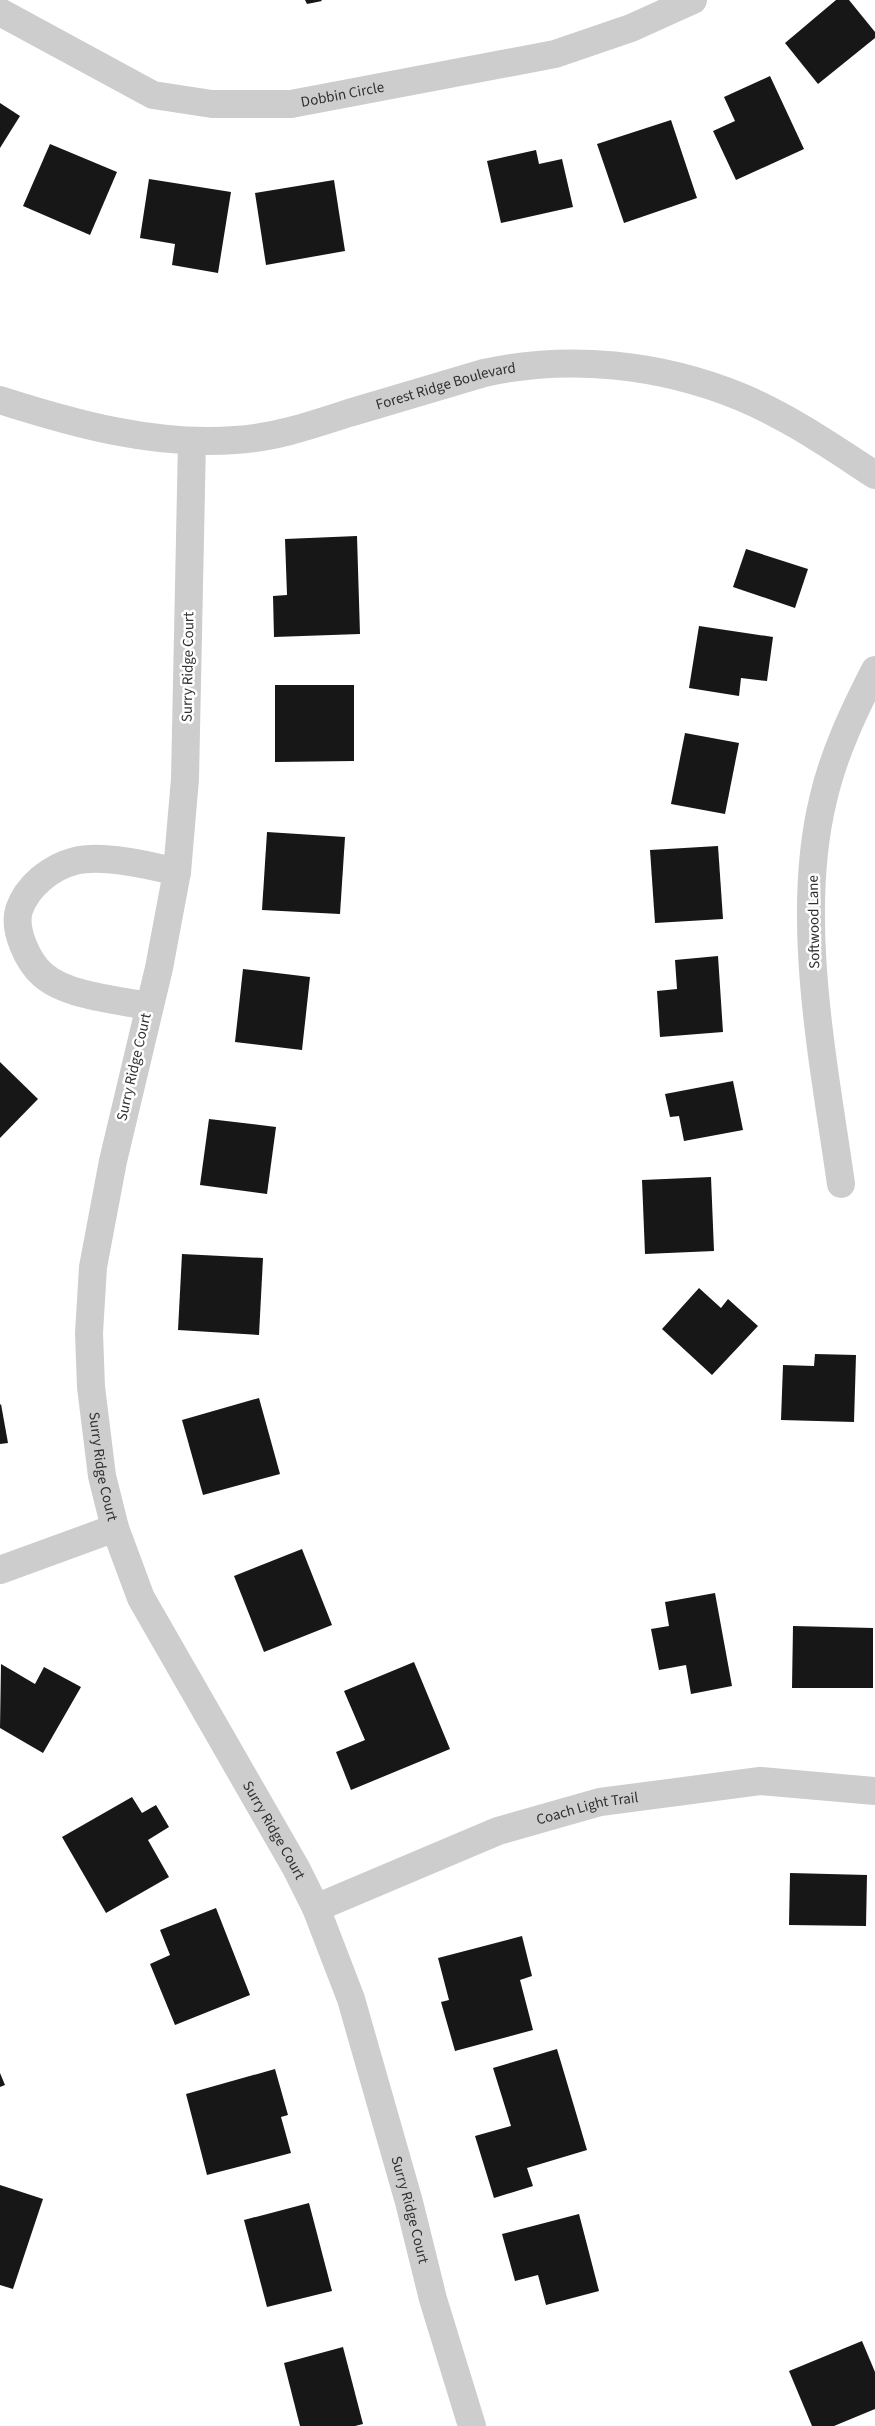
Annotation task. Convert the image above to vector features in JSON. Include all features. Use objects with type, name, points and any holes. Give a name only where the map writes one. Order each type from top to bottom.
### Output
[{"type":"street","name":"Dobbin Circle","points":[[0,12],[153,95],[212,104],[291,104],[555,54],[632,28],[693,0]]},
{"type":"street","name":"Forest Ridge Boulevard","points":[[0,400],[45,414],[141,436],[192,442],[236,440],[288,432],[513,366],[570,363],[632,367],[692,379],[742,397],[817,436],[875,475]]},
{"type":"street","name":"Surry Ridge Court","points":[[192,442],[186,780],[176,872],[159,968],[148,1006],[113,1161],[95,1257],[89,1333],[91,1386],[102,1476],[116,1528],[141,1598],[296,1868],[316,1908],[351,1999],[409,2202],[433,2299],[472,2426]]},
{"type":"street","name":"Softwood Lane","points":[[841,1184],[824,1063],[812,947],[811,878],[826,791],[840,744],[875,670]]},
{"type":"street","points":[[148,1006],[70,990],[43,976],[28,957],[20,935],[19,910],[35,883],[54,868],[76,861],[107,860],[176,872]]},
{"type":"street","points":[[0,1570],[116,1528]]},
{"type":"street","name":"Coach Light Trail","points":[[316,1908],[498,1831],[600,1802],[760,1781],[875,1792]]},
{"type":"building","points":[[305,0],[321,0],[322,1],[307,4]]},
{"type":"building","points":[[836,0],[849,0],[875,32],[875,38],[818,84],[785,43]]},
{"type":"building","points":[[770,76],[804,149],[736,180],[713,131],[735,121],[724,97]]},
{"type":"building","points":[[0,103],[20,116],[0,148]]},
{"type":"building","points":[[671,120],[697,198],[624,223],[597,144]]},
{"type":"building","points":[[50,144],[117,172],[90,235],[23,206]]},
{"type":"building","points":[[536,150],[539,164],[562,159],[573,207],[501,223],[487,161]]},
{"type":"building","points":[[149,179],[231,192],[218,273],[172,265],[175,244],[140,238]]},
{"type":"building","points":[[334,180],[345,251],[266,265],[255,193]]},
{"type":"building","points":[[357,536],[360,634],[274,637],[273,596],[287,595],[285,539]]},
{"type":"building","points":[[746,549],[808,569],[795,608],[733,587]]},
{"type":"building","points":[[699,626],[773,637],[767,681],[741,678],[739,696],[689,688]]},
{"type":"building","points":[[275,685],[354,685],[354,761],[275,762]]},
{"type":"building","points":[[685,733],[739,743],[725,814],[671,804]]},
{"type":"building","points":[[267,832],[345,837],[340,914],[262,910]]},
{"type":"building","points":[[718,846],[723,919],[655,923],[650,850]]},
{"type":"building","points":[[718,956],[723,1032],[660,1037],[657,991],[677,989],[675,960]]},
{"type":"building","points":[[243,969],[310,977],[302,1050],[235,1042]]},
{"type":"building","points":[[0,1062],[38,1099],[0,1138]]},
{"type":"building","points":[[733,1081],[743,1130],[684,1141],[679,1116],[670,1117],[665,1094]]},
{"type":"building","points":[[209,1119],[276,1127],[267,1194],[200,1185]]},
{"type":"building","points":[[711,1177],[714,1251],[645,1254],[642,1180]]},
{"type":"building","points":[[182,1254],[263,1258],[259,1335],[178,1330]]},
{"type":"building","points":[[699,1288],[721,1308],[728,1299],[758,1326],[712,1375],[662,1329]]},
{"type":"building","points":[[815,1354],[856,1355],[854,1422],[781,1420],[783,1365],[814,1366]]},
{"type":"building","points":[[259,1398],[280,1474],[203,1495],[182,1420]]},
{"type":"building","points":[[0,1405],[8,1443],[0,1444]]},
{"type":"building","points":[[302,1549],[332,1625],[264,1652],[234,1576]]},
{"type":"building","points":[[715,1593],[732,1686],[691,1694],[686,1665],[659,1670],[651,1629],[669,1626],[665,1602]]},
{"type":"building","points":[[793,1626],[873,1628],[873,1688],[792,1688]]},
{"type":"building","points":[[414,1662],[450,1749],[351,1790],[336,1752],[365,1740],[344,1691]]},
{"type":"building","points":[[1,1664],[35,1684],[44,1667],[81,1687],[43,1753],[0,1728]]},
{"type":"building","points":[[132,1797],[142,1813],[156,1805],[169,1827],[148,1840],[169,1877],[106,1913],[62,1837]]},
{"type":"building","points":[[790,1873],[867,1875],[866,1926],[789,1925]]},
{"type":"building","points":[[216,1908],[250,1995],[175,2025],[150,1964],[170,1955],[160,1930]]},
{"type":"building","points":[[522,1936],[532,1976],[520,1980],[533,2030],[455,2051],[441,2002],[449,2000],[438,1958]]},
{"type":"building","points":[[557,2049],[587,2150],[527,2168],[533,2186],[494,2198],[475,2136],[511,2126],[493,2068]]},
{"type":"building","points":[[275,2069],[288,2115],[281,2117],[291,2153],[207,2175],[186,2094]]},
{"type":"building","points":[[0,2073],[5,2085],[0,2087]]},
{"type":"building","points":[[0,2185],[43,2199],[13,2289],[0,2285]]},
{"type":"building","points":[[309,2203],[332,2291],[267,2307],[244,2220]]},
{"type":"building","points":[[579,2214],[599,2291],[546,2305],[538,2275],[515,2281],[502,2234]]},
{"type":"building","points":[[862,2341],[875,2372],[875,2409],[834,2426],[812,2426],[789,2371]]},
{"type":"building","points":[[343,2347],[363,2424],[355,2426],[300,2426],[284,2363]]}]
